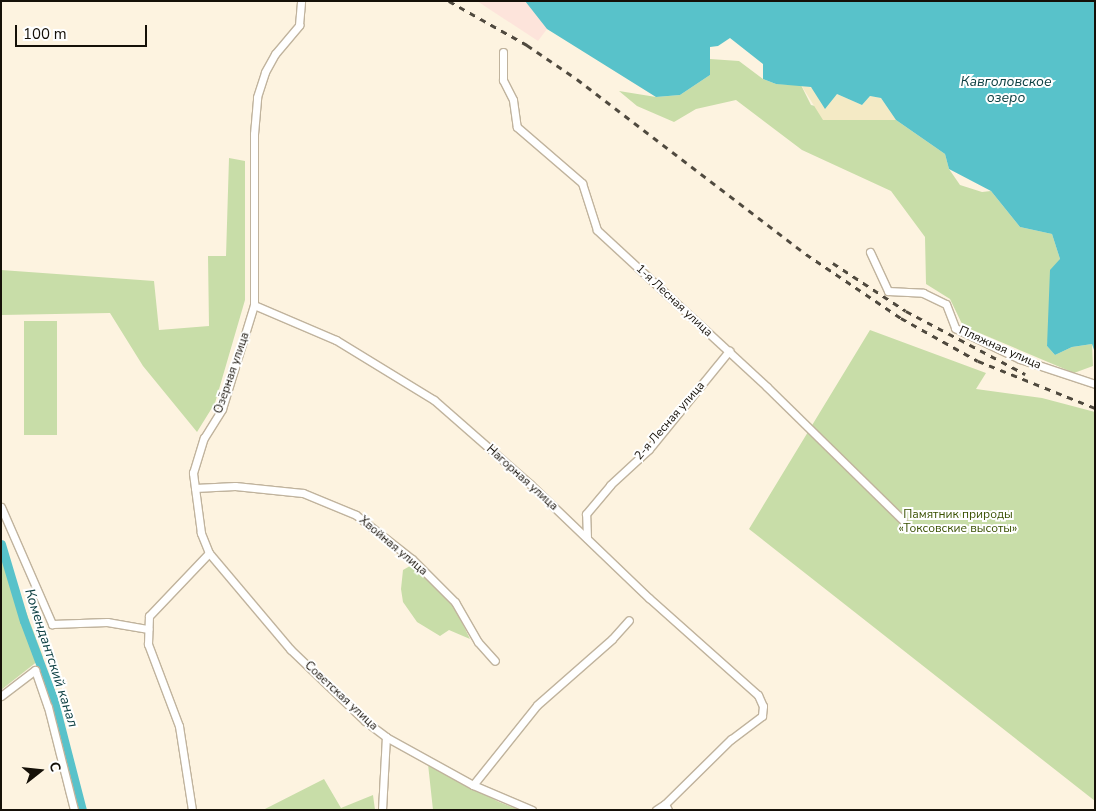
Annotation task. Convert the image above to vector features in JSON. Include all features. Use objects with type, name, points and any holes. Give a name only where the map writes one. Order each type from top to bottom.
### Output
[{"type":"street","name":"Озёрная улица","points":[[209,553],[201,533],[193,473],[204,438],[222,409],[254,305],[254,134],[257,96],[272,60],[299,25],[301,1]]},
{"type":"street","name":"1-я Лесная улица","points":[[503,52],[504,80],[513,100],[517,127],[582,183],[597,230],[729,351],[902,520]]},
{"type":"street","name":"Пляжная улица","points":[[870,252],[888,291],[923,293],[946,304],[955,328],[1020,359],[1095,384]]},
{"type":"street","name":"Нагорная улица","points":[[254,305],[336,340],[434,400],[530,484],[758,695],[763,706],[762,716],[731,738],[666,807]]},
{"type":"street","name":"2-я Лесная улица","points":[[587,538],[586,514],[610,485],[649,449],[729,351]]},
{"type":"street","name":"Хвойная улица","points":[[195,488],[235,486],[302,493],[356,515],[412,560],[455,602],[478,642],[495,660]]},
{"type":"street","points":[[1,507],[52,624],[107,622],[148,629]]},
{"type":"street","points":[[192,810],[179,726],[148,644],[148,629],[149,616],[161,601],[209,553]]},
{"type":"street","name":"Советская улица","points":[[209,553],[290,649],[339,698],[386,737],[473,785],[532,810]]},
{"type":"street","points":[[473,785],[536,705],[612,639],[629,620]]},
{"type":"street","points":[[1,696],[35,670],[48,707],[74,810]]},
{"type":"street","points":[[382,810],[386,737]]},
{"type":"street","points":[[656,810],[666,807]]},
{"type":"shaded area","points":[[477,1],[525,1],[547,29],[538,41]]},
{"type":"green space","points":[[710,59],[739,61],[763,79],[776,84],[801,85],[811,105],[869,119],[896,120],[945,154],[949,169],[960,185],[982,192],[991,191],[1020,227],[1052,234],[1060,259],[1047,346],[1055,355],[1072,347],[1092,344],[1093,366],[1074,373],[963,326],[950,299],[926,284],[925,237],[891,191],[802,150],[736,100],[696,109],[674,122],[637,106],[619,91],[656,97],[680,95],[710,75]]},
{"type":"green space","points":[[229,158],[245,161],[245,300],[215,403],[197,432],[143,366],[110,313],[1,315],[1,270],[154,281],[159,330],[209,326],[208,256],[226,256]]},
{"type":"green space","points":[[24,321],[57,321],[57,435],[24,435]]},
{"type":"green space","name":"Памятник природы «Токсовские высоты»","points":[[870,330],[986,373],[976,389],[1042,398],[1095,412],[1095,801],[749,529]]},
{"type":"green space","points":[[1,545],[43,657],[1,690]]},
{"type":"green space","points":[[410,566],[429,579],[453,604],[470,639],[449,630],[440,636],[417,622],[403,602],[401,589],[403,570]]},
{"type":"green space","points":[[428,764],[499,802],[520,810],[433,810]]},
{"type":"green space","points":[[324,779],[341,808],[373,795],[375,810],[263,810]]},
{"type":"sand","points":[[801,85],[837,94],[862,105],[870,96],[881,98],[896,120],[823,120]]},
{"type":"water","name":"Кавголовское озеро","points":[[525,1],[1095,1],[1095,353],[1092,344],[1072,347],[1055,355],[1047,346],[1050,270],[1060,259],[1052,234],[1020,227],[991,191],[949,169],[945,154],[896,120],[881,98],[870,96],[862,105],[837,94],[825,109],[811,87],[776,84],[763,79],[763,64],[730,38],[718,46],[710,47],[710,75],[680,95],[656,97],[547,29]]},
{"type":"waterway","name":"Комендантский канал","points":[[1,544],[24,621],[53,698],[82,810]]},
{"type":"railway","points":[[449,1],[527,45],[577,79],[806,254],[901,318],[978,361],[1095,408]]},
{"type":"railway","points":[[833,263],[906,311],[1025,374]]}]
